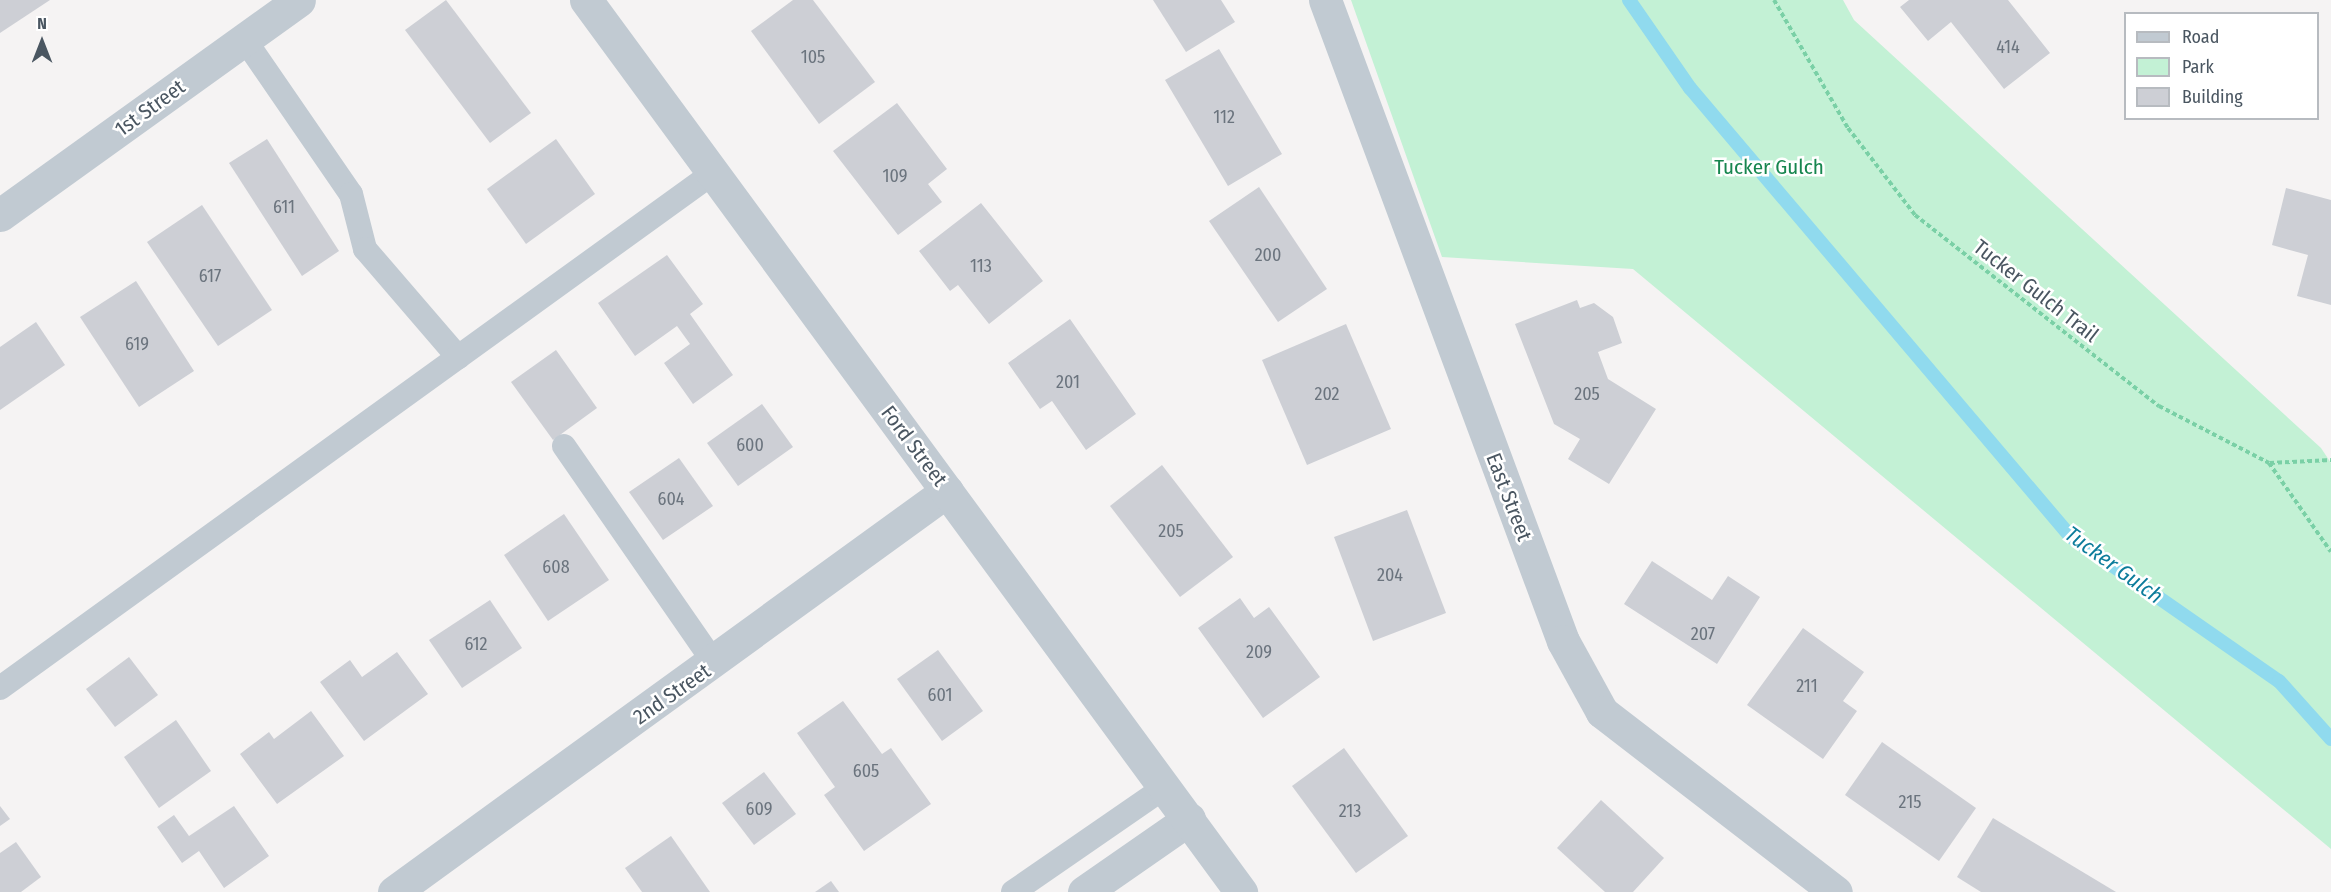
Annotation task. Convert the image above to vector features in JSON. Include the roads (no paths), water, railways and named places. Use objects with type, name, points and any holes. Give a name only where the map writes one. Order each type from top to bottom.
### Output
[{"type":"street","name":"1st Street","points":[[0,215],[299,0]]},
{"type":"street","name":"Ford Street","points":[[586,0],[1166,787],[1240,892]]},
{"type":"street","name":"East Street","points":[[1325,0],[1563,641],[1602,712],[1836,892]]},
{"type":"street","name":"2nd Street","points":[[394,892],[715,664],[947,491]]},
{"type":"street","points":[[1084,892],[1189,819]]},
{"type":"lane","points":[[245,40],[351,194],[365,249],[458,357]]},
{"type":"lane","points":[[0,688],[713,173]]},
{"type":"lane","points":[[564,446],[715,664]]},
{"type":"lane","points":[[1013,892],[1166,787]]},
{"type":"waterway","name":"Tucker Gulch","points":[[1629,0],[1690,88],[2070,536],[2279,681],[2331,739]]}]
